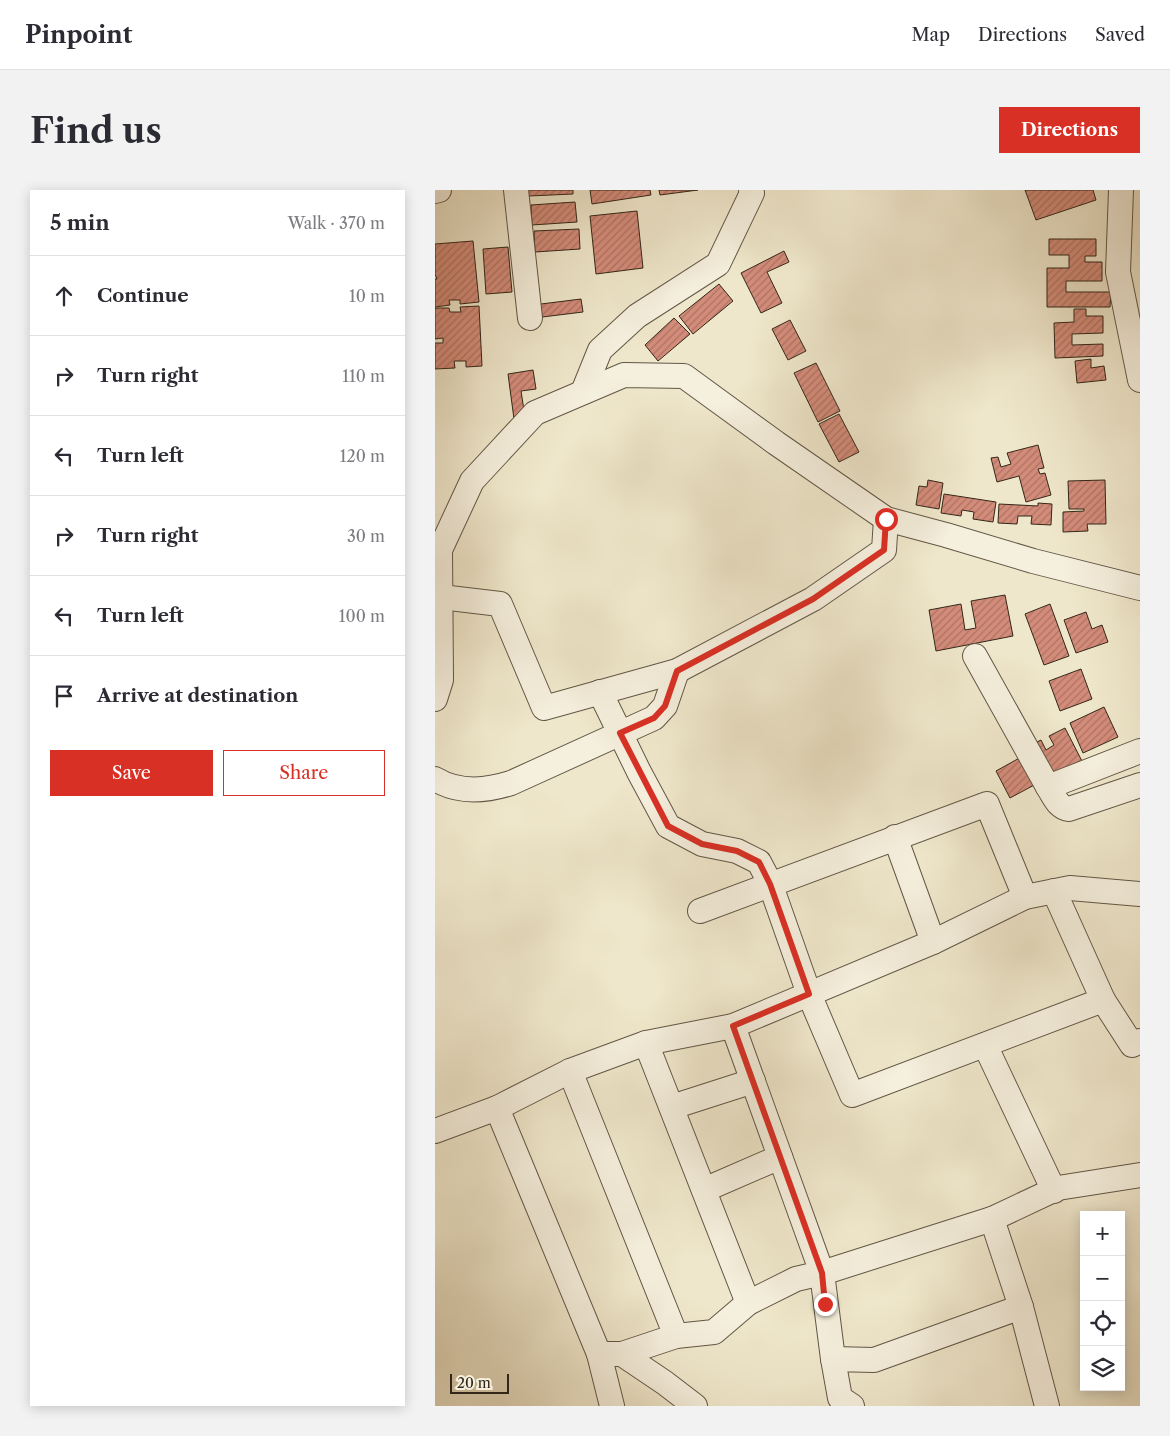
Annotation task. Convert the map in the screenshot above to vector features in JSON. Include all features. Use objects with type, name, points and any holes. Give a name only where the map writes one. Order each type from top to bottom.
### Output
[{"type":"street","points":[[435,191],[439,190]]},
{"type":"street","points":[[516,190],[530,318]]},
{"type":"street","points":[[583,392],[600,350],[637,316],[718,264],[752,194],[751,190]]},
{"type":"street","points":[[1121,190],[1117,272],[1140,380]]},
{"type":"street","points":[[435,700],[441,680],[440,550],[472,482],[535,413],[624,375],[684,376],[776,443],[886,519],[1033,561],[1140,588]]},
{"type":"street","points":[[441,597],[500,604],[544,708],[677,671],[813,599],[884,550],[886,519]]},
{"type":"street","points":[[975,656],[1048,787],[1064,809],[1069,809],[1140,785]]},
{"type":"street","points":[[435,779],[443,784],[460,788],[492,789],[511,783],[654,718],[665,706],[677,671]]},
{"type":"street","points":[[600,692],[668,826],[702,844],[737,851],[759,862],[770,884],[809,994],[852,1095],[1103,1000]]},
{"type":"street","points":[[1048,787],[1140,751]]},
{"type":"street","points":[[701,910],[987,804],[1025,898]]},
{"type":"street","points":[[895,838],[933,942]]},
{"type":"street","points":[[435,1131],[497,1108],[571,1070],[646,1043],[733,1026],[933,942],[1025,898],[1070,888],[1140,894]]},
{"type":"street","points":[[1054,891],[1103,1000],[1132,1045],[1140,1041]]},
{"type":"street","points":[[733,1026],[822,1273],[840,1398],[852,1406]]},
{"type":"street","points":[[646,1043],[748,1303]]},
{"type":"street","points":[[985,1045],[1054,1191]]},
{"type":"street","points":[[571,1070],[676,1336]]},
{"type":"street","points":[[672,1107],[753,1081]]},
{"type":"street","points":[[497,1108],[599,1354],[612,1406]]},
{"type":"street","points":[[704,1190],[780,1157]]},
{"type":"street","points":[[599,1354],[622,1354],[676,1336],[714,1332],[748,1303],[796,1279],[822,1273],[992,1220],[1058,1188],[1140,1175]]},
{"type":"street","points":[[992,1220],[1021,1307],[1047,1406]]},
{"type":"street","points":[[833,1359],[875,1360],[1021,1307]]},
{"type":"street","points":[[622,1354],[695,1406]]},
{"type":"building","points":[[528,190],[573,190],[573,194],[529,196]]},
{"type":"building","points":[[590,190],[650,190],[651,195],[592,204]]},
{"type":"building","points":[[659,190],[698,190],[660,195]]},
{"type":"building","points":[[1025,190],[1093,190],[1096,200],[1036,220]]},
{"type":"building","points":[[575,202],[577,222],[532,225],[531,205]]},
{"type":"building","points":[[637,211],[643,268],[596,274],[590,216]]},
{"type":"building","points":[[579,229],[580,249],[535,252],[534,231]]},
{"type":"building","points":[[1049,239],[1096,239],[1096,256],[1085,256],[1085,262],[1102,262],[1102,281],[1066,281],[1066,292],[1111,292],[1110,307],[1047,307],[1047,268],[1069,268],[1069,255],[1049,255]]},
{"type":"building","points":[[473,241],[479,302],[460,304],[460,300],[449,300],[450,305],[435,307],[435,279],[437,279],[435,274],[435,244]]},
{"type":"building","points":[[508,247],[512,292],[486,294],[483,249]]},
{"type":"building","points":[[784,251],[789,262],[767,272],[782,303],[761,313],[741,273]]},
{"type":"building","points":[[719,284],[733,301],[693,334],[679,316]]},
{"type":"building","points":[[581,299],[583,312],[534,318],[533,305]]},
{"type":"building","points":[[479,306],[482,366],[466,367],[466,361],[454,361],[455,368],[435,369],[435,343],[443,343],[443,338],[435,339],[435,308],[449,308],[450,312],[461,312],[460,307]]},
{"type":"building","points":[[1074,309],[1086,309],[1086,316],[1103,316],[1103,333],[1072,334],[1072,345],[1103,344],[1103,356],[1055,358],[1054,323],[1074,322]]},
{"type":"building","points":[[674,318],[690,334],[658,361],[645,345]]},
{"type":"building","points":[[790,320],[806,351],[788,360],[772,329]]},
{"type":"building","points":[[1091,359],[1091,368],[1104,366],[1106,380],[1077,383],[1075,361]]},
{"type":"building","points":[[816,363],[840,411],[818,422],[794,373]]},
{"type":"building","points":[[533,370],[536,389],[521,391],[525,417],[514,419],[508,374]]},
{"type":"building","points":[[839,414],[859,452],[839,462],[819,424]]},
{"type":"building","points":[[1038,445],[1044,468],[1038,469],[1040,474],[1045,473],[1051,495],[1026,502],[1019,476],[997,482],[991,458],[998,457],[1001,467],[1011,464],[1007,453]]},
{"type":"building","points":[[928,480],[943,483],[939,509],[916,505],[919,486],[927,487]]},
{"type":"building","points":[[1105,480],[1106,524],[1087,524],[1088,531],[1063,532],[1063,512],[1084,511],[1084,509],[1069,509],[1068,481]]},
{"type":"building","points":[[944,494],[996,502],[993,522],[973,519],[974,512],[962,510],[961,516],[941,513]]},
{"type":"building","points":[[1038,503],[1052,504],[1051,525],[1031,524],[1032,516],[1018,516],[1017,524],[998,523],[999,504],[1038,506]]},
{"type":"building","points":[[1005,595],[1013,636],[936,651],[929,610],[961,604],[965,630],[976,628],[971,601]]},
{"type":"building","points":[[1050,604],[1069,656],[1044,665],[1025,614]]},
{"type":"building","points":[[1086,612],[1092,629],[1102,625],[1108,642],[1076,653],[1064,620]]},
{"type":"building","points":[[1081,669],[1092,699],[1060,711],[1049,681]]},
{"type":"building","points":[[1104,707],[1118,737],[1083,753],[1070,723]]},
{"type":"building","points":[[1065,728],[1084,765],[1055,780],[1035,743],[1041,740],[1046,750],[1054,745],[1049,736]]},
{"type":"building","points":[[1023,756],[1038,783],[1010,798],[996,771]]},
{"type":"route","points":[[825,1304],[822,1273],[733,1026],[809,994],[770,884],[759,862],[737,851],[702,844],[668,826],[620,733],[654,718],[665,706],[677,671],[813,599],[884,550],[886,519]]}]
